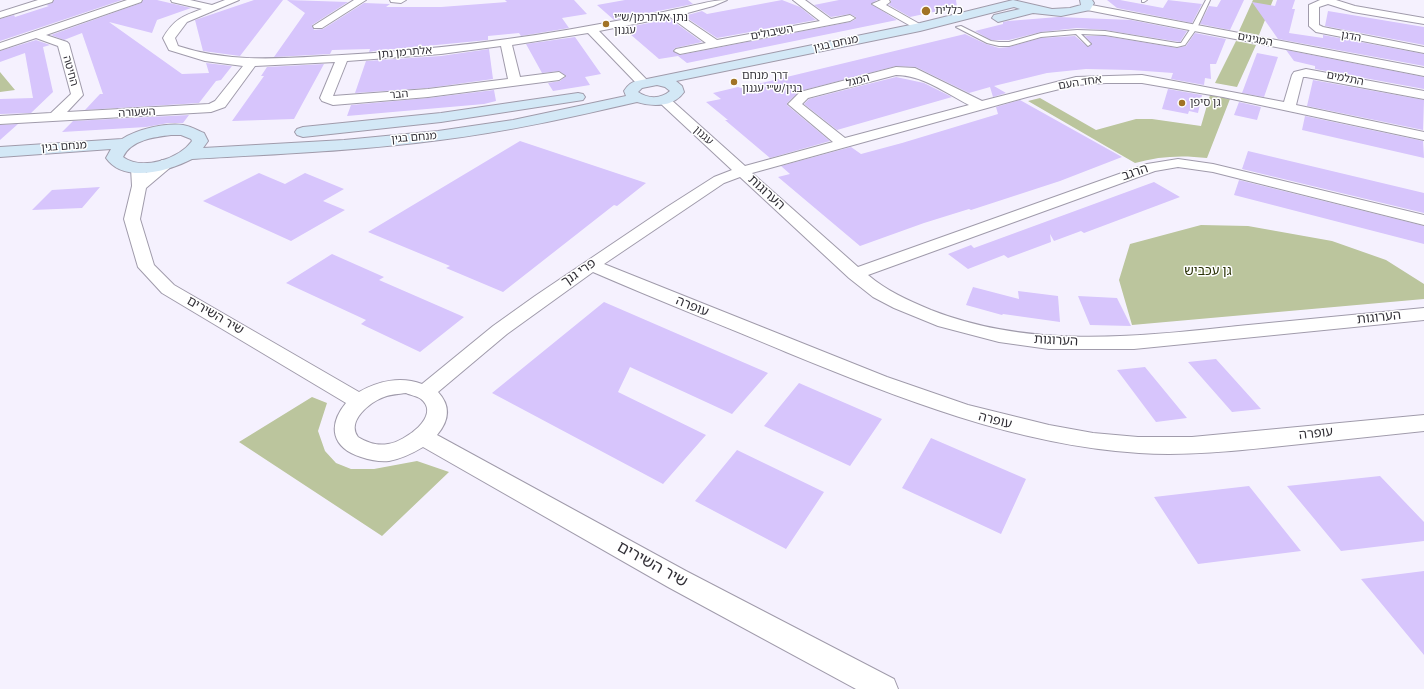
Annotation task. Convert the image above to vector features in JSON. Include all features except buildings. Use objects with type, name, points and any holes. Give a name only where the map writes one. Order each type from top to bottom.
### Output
[{"type":"main road","points":[[1014,2],[1032,10],[1057,13],[1075,11],[1086,4]]},
{"type":"main road","name":"מנחם בגין","points":[[285,133],[355,128],[478,114],[643,87],[920,27],[1014,2]]},
{"type":"main road","name":"מנחם בגין","points":[[678,90],[1032,10]]},
{"type":"main road","points":[[670,84],[675,86],[678,90],[675,95],[664,100],[648,101],[643,87],[670,84]]},
{"type":"main road","name":"מנחם בגין","points":[[188,154],[439,136],[540,120],[643,87]]},
{"type":"main road","points":[[171,130],[192,132],[207,138],[188,154],[167,163],[138,168],[118,163],[114,158],[116,152],[128,143],[144,135],[171,130]]},
{"type":"main road","name":"מנחם בגין","points":[[0,152],[128,143]]},
{"type":"main road","name":"מנחם בגין","points":[[0,165],[114,158]]},
{"type":"street","points":[[0,15],[48,0]]},
{"type":"street","points":[[0,47],[137,0]]},
{"type":"street","points":[[176,0],[212,8]]},
{"type":"street","name":"אלתרמן נתן","points":[[234,0],[183,20],[174,29],[169,38],[173,48],[209,59],[227,62],[343,58],[405,54],[592,30],[672,14],[722,0]]},
{"type":"street","points":[[318,26],[361,0]]},
{"type":"street","points":[[395,0],[401,0]]},
{"type":"street","points":[[798,0],[829,22]]},
{"type":"street","points":[[1327,1],[1353,9],[1424,20]]},
{"type":"street","name":"הדגן","points":[[1327,1],[1314,5],[1314,26],[1320,30],[1424,50]]},
{"type":"street","points":[[885,2],[877,4],[920,27]]},
{"type":"street","name":"המגינים","points":[[1086,4],[1194,28],[1424,72]]},
{"type":"street","points":[[672,14],[716,44]]},
{"type":"street","name":"השיבולים","points":[[680,51],[850,18]]},
{"type":"street","points":[[592,30],[643,87]]},
{"type":"street","name":"החיטה","points":[[36,35],[63,44],[77,95],[54,118]]},
{"type":"street","points":[[506,42],[515,83]]},
{"type":"street","name":"הבר","points":[[343,58],[326,98],[333,101],[428,93],[515,83],[559,76]]},
{"type":"street","name":"השעורה","points":[[0,120],[211,108],[220,104],[252,62]]},
{"type":"street","name":"המגל","points":[[844,144],[794,104],[804,95],[896,71],[911,71],[926,77],[981,106]]},
{"type":"street","name":"התלמים","points":[[1289,107],[1298,75],[1306,73],[1424,95]]},
{"type":"street","name":"אחד העם","points":[[742,171],[1076,81],[1126,78],[1165,82],[1424,136]]},
{"type":"street","name":"עגנון","points":[[664,100],[742,171]]},
{"type":"street","points":[[139,186],[167,163]]},
{"type":"street","name":"הרגב","points":[[855,274],[1152,167],[1178,163],[1213,168],[1424,220]]},
{"type":"street","name":"שיר השירים","points":[[138,168],[139,186],[132,220],[146,267],[168,289],[361,402]]},
{"type":"street","name":"פרי גנך","points":[[426,391],[500,330],[592,265],[719,180],[742,171]]},
{"type":"street","name":"הערוגות","points":[[742,171],[855,274],[879,293],[900,304],[945,322],[999,336],[1050,343],[1134,343],[1424,314]]},
{"type":"street","name":"עופרה","points":[[592,265],[637,285],[890,387],[965,413],[1017,427],[1076,439],[1140,445],[1212,445],[1424,423]]},
{"type":"street","points":[[407,386],[426,391],[432,394],[439,407],[438,418],[431,430],[423,437],[404,448],[391,452],[374,453],[360,450],[349,443],[344,433],[347,417],[367,396],[391,388],[407,386]]},
{"type":"street","name":"שיר השירים","points":[[423,437],[677,579],[884,689]]},
{"type":"lane","points":[[959,27],[989,42],[999,44],[1010,44],[1040,35],[1076,32],[1106,33],[1177,45],[1183,44],[1194,28],[1206,0]]},
{"type":"lane","points":[[1076,32],[1088,44]]},
{"type":"green space","points":[[1253,0],[1273,0],[1259,35],[1239,31]]},
{"type":"green space","points":[[1236,41],[1256,45],[1237,87],[1215,83]]},
{"type":"green space","points":[[0,72],[15,90],[0,92]]},
{"type":"green space","points":[[1210,95],[1230,99],[1207,158],[1171,157],[1135,163],[1028,101],[1040,98],[1096,130],[1136,119],[1152,119],[1201,126]]},
{"type":"green space","name":"גן עכביש","points":[[1201,225],[1248,226],[1332,241],[1386,260],[1424,284],[1424,299],[1132,325],[1119,280],[1130,244]]},
{"type":"green space","points":[[312,397],[327,403],[318,431],[325,451],[336,463],[351,469],[374,469],[417,461],[449,472],[382,536],[239,442]]},
{"type":"place","name":"כללית","points":[[926,11]]},
{"type":"place","name":"נתן אלתרמן/ש״י עגנון","points":[[606,24]]},
{"type":"place","name":"דרך מנחם בגין/ש״י עגנון","points":[[734,82]]},
{"type":"place","name":"גן סיפן","points":[[1182,103]]}]
